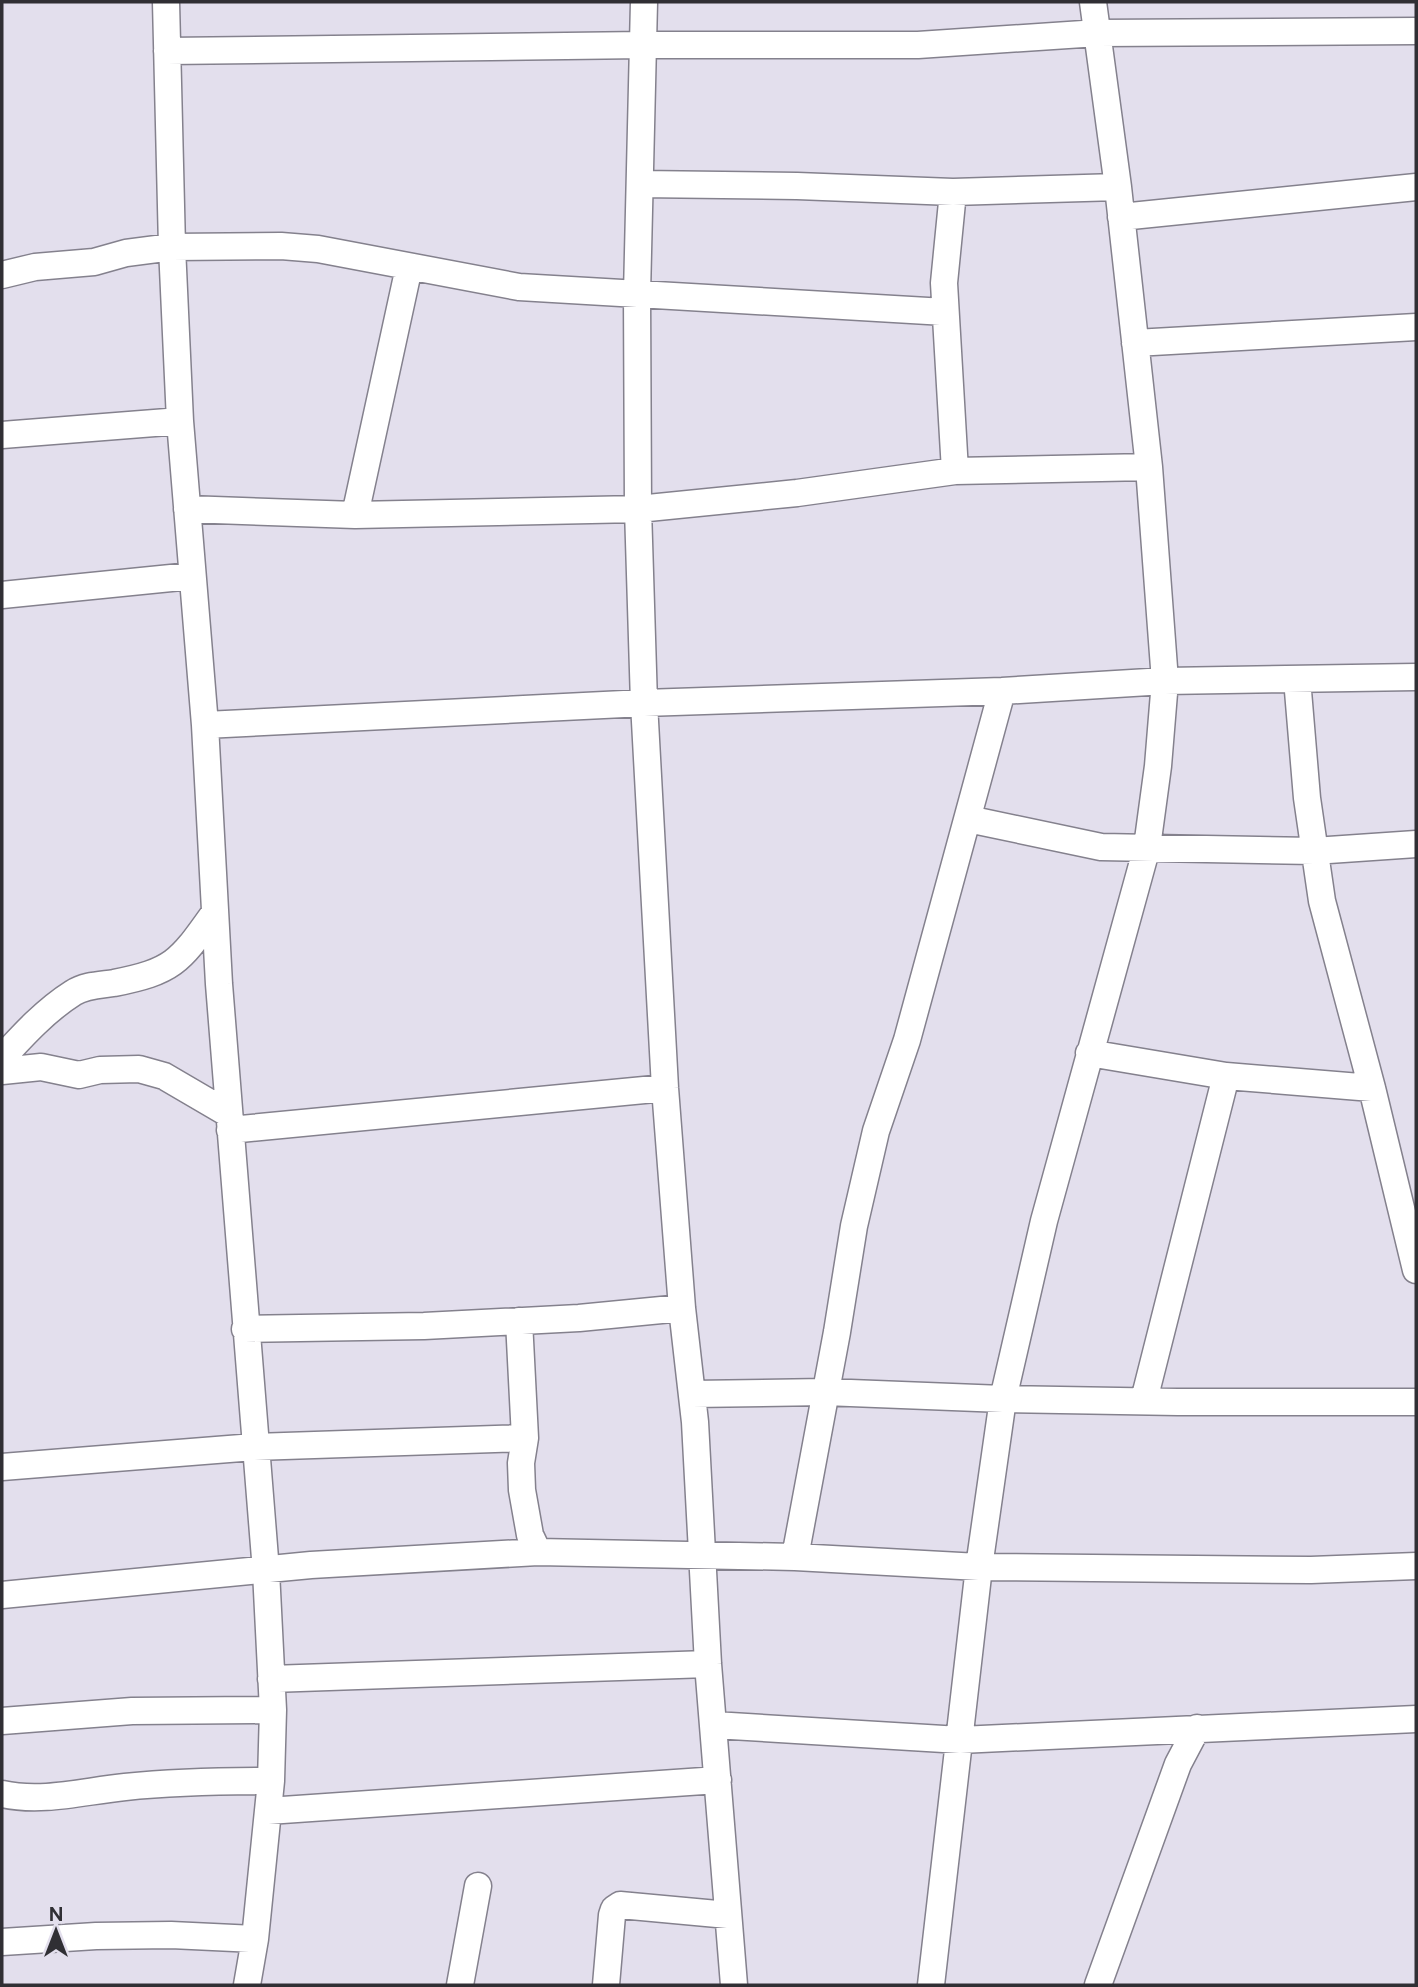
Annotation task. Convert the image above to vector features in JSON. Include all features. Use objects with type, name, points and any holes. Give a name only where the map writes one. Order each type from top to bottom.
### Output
[{"type":"street","points":[[166,2],[172,247],[180,421],[205,725],[215,912],[254,1447],[266,1571],[271,1679],[271,1781],[255,1939],[247,1985]]},
{"type":"street","points":[[644,2],[637,294],[638,509],[643,703],[665,1088],[682,1308],[692,1394],[708,1664],[734,1985]]},
{"type":"street","points":[[931,1985],[979,1567],[1003,1399],[1044,1222],[1147,847],[1165,681],[1149,467],[1118,187],[1093,2]]},
{"type":"street","points":[[167,51],[643,45],[918,45],[1098,33],[1416,31]]},
{"type":"street","points":[[640,184],[953,192],[1118,187]]},
{"type":"street","points":[[1121,217],[1416,187]]},
{"type":"street","points":[[953,192],[944,282],[955,471]]},
{"type":"street","points":[[2,275],[35,267],[94,262],[125,253],[172,247],[293,247],[318,249],[519,287],[945,313]]},
{"type":"street","points":[[355,515],[409,267]]},
{"type":"street","points":[[1135,343],[1416,327]]},
{"type":"street","points":[[2,435],[180,421]]},
{"type":"street","points":[[187,509],[355,515],[638,509],[770,496],[955,471],[1149,467]]},
{"type":"street","points":[[2,595],[191,576]]},
{"type":"street","points":[[205,725],[643,703],[1002,691],[1165,681],[1416,677]]},
{"type":"street","points":[[1297,679],[1307,798],[1322,901],[1372,1088],[1416,1270]]},
{"type":"street","points":[[795,1557],[854,1226],[876,1131],[907,1040],[1002,691]]},
{"type":"street","points":[[968,819],[1101,847],[1314,851],[1416,844]]},
{"type":"street","points":[[2,1059],[32,1026],[72,993],[149,975],[175,963],[215,912]]},
{"type":"street","points":[[1089,1053],[1226,1076],[1372,1088]]},
{"type":"street","points":[[2,1071],[41,1067],[79,1075],[100,1070],[139,1069],[164,1076],[230,1122],[665,1088]]},
{"type":"street","points":[[1144,1401],[1226,1076]]},
{"type":"street","points":[[245,1329],[519,1321],[682,1308]]},
{"type":"street","points":[[519,1321],[525,1438],[521,1463],[522,1490],[530,1535],[538,1552]]},
{"type":"street","points":[[692,1394],[825,1392],[1003,1399],[1416,1402]]},
{"type":"street","points":[[2,1467],[254,1447],[525,1438]]},
{"type":"street","points":[[2,1595],[311,1565],[538,1552],[795,1557],[979,1567],[1311,1570],[1416,1566]]},
{"type":"street","points":[[271,1679],[708,1664]]},
{"type":"street","points":[[2,1721],[132,1711],[272,1710]]},
{"type":"street","points":[[714,1725],[960,1740],[1416,1719]]},
{"type":"street","points":[[1098,1985],[1178,1765],[1197,1728]]},
{"type":"street","points":[[268,1811],[718,1780]]},
{"type":"street","points":[[2,1794],[37,1799],[99,1789],[171,1782],[271,1781]]},
{"type":"street","points":[[460,1985],[478,1886]]},
{"type":"street","points":[[606,1985],[612,1915],[614,1909],[620,1905],[729,1915]]},
{"type":"street","points":[[2,1942],[96,1936],[171,1935],[255,1939]]}]
